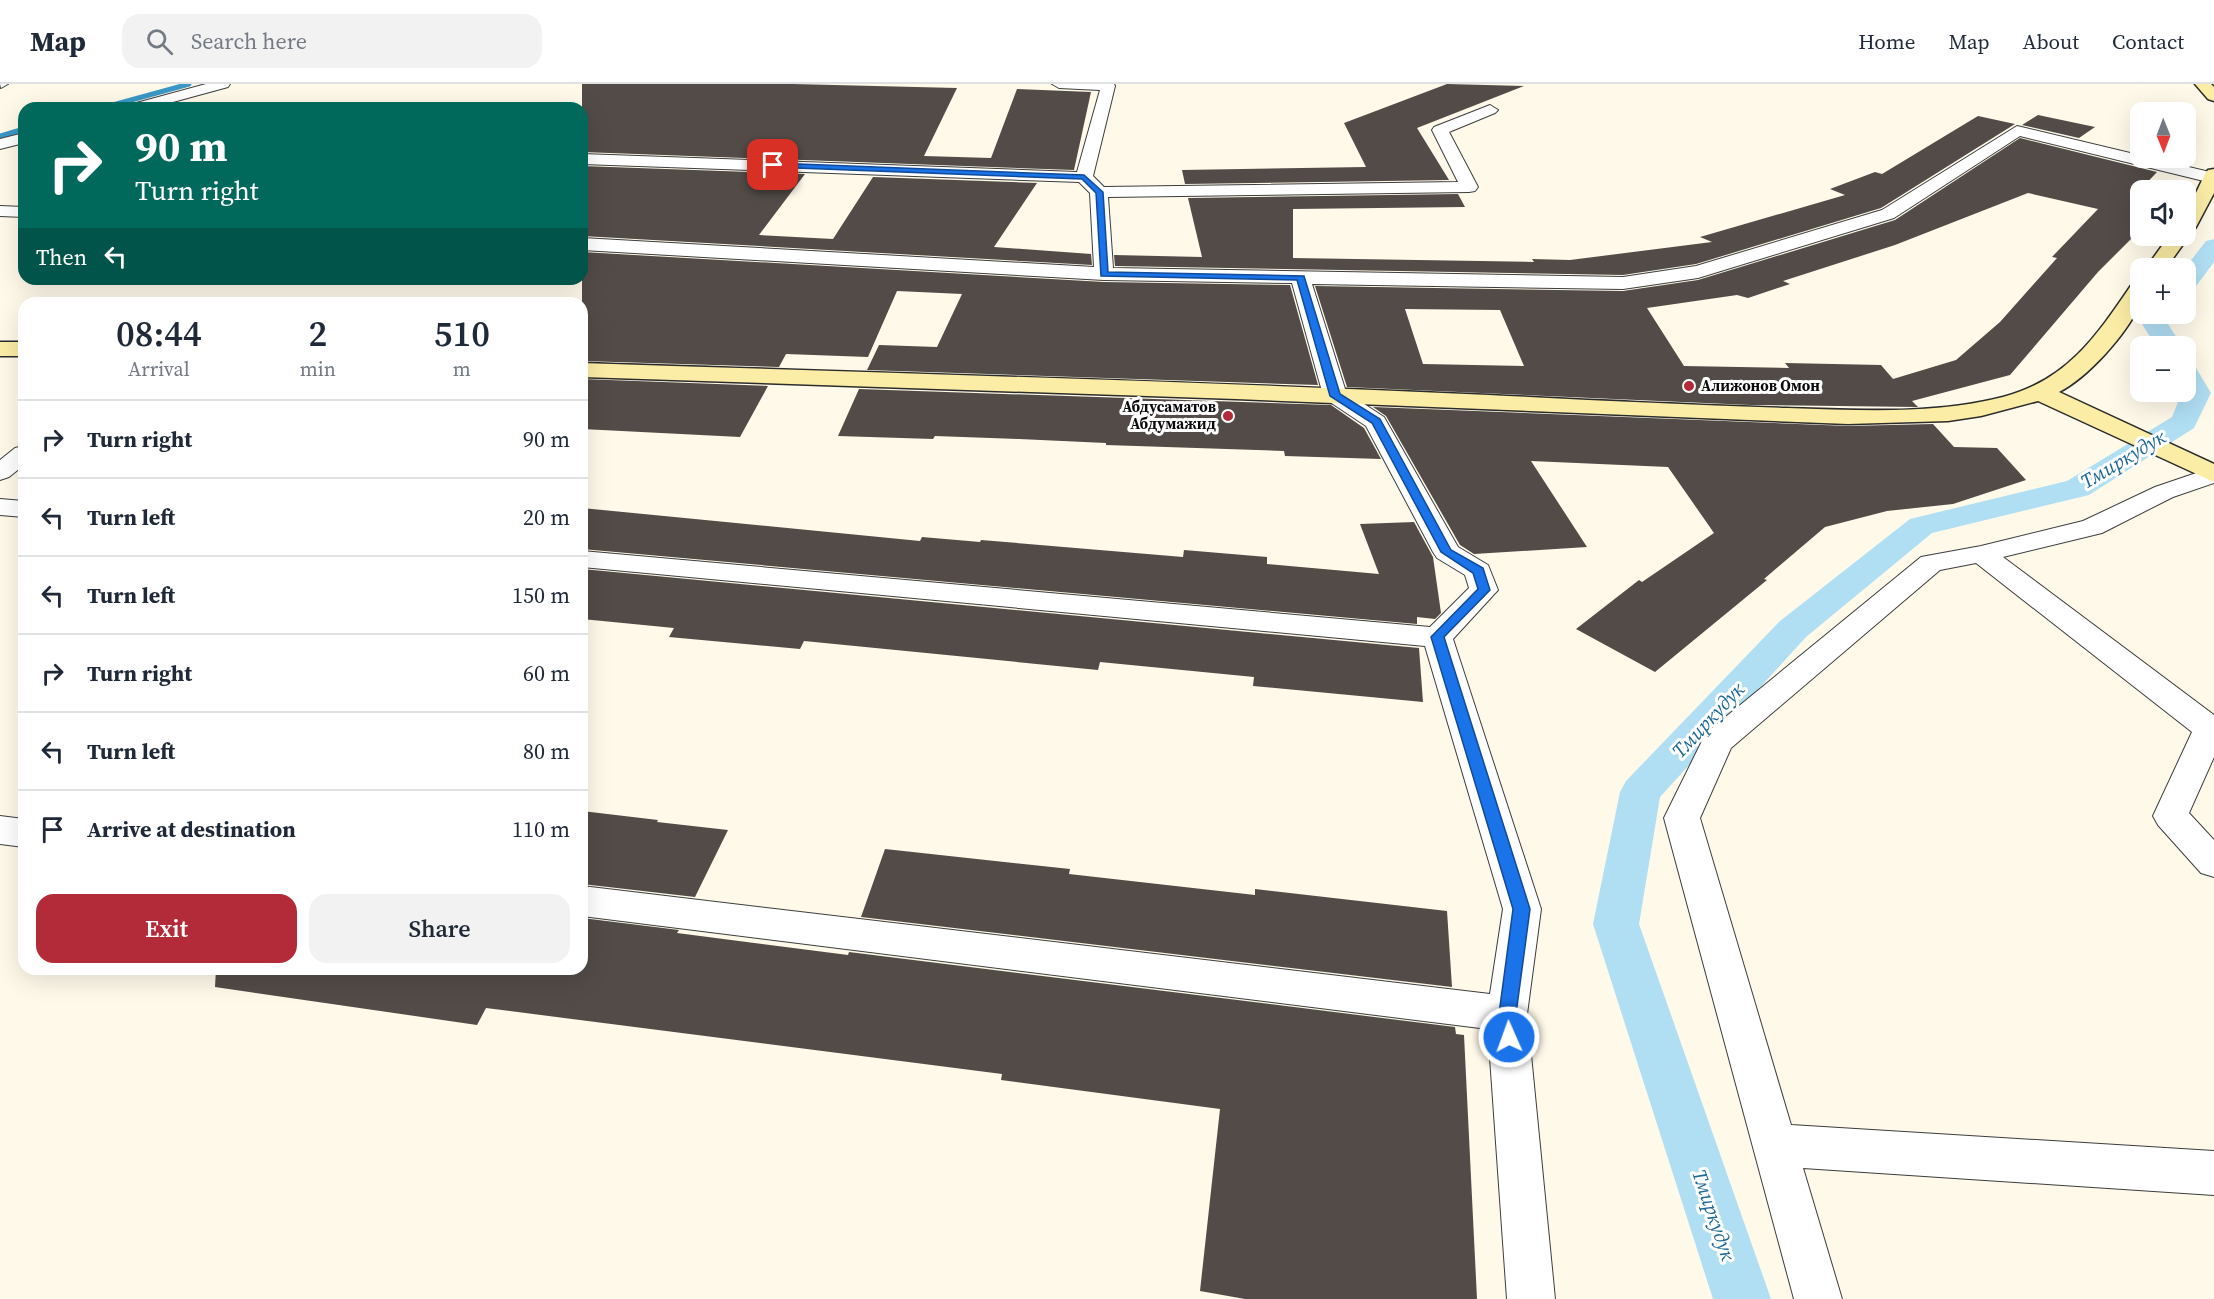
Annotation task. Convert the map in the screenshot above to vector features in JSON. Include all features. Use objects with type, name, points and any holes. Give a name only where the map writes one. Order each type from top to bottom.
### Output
[{"type":"main road","points":[[2204,84],[2214,96]]},
{"type":"main road","points":[[2196,212],[2213,176]]},
{"type":"main road","points":[[588,370],[1335,396],[1691,412],[1905,416],[1970,410],[2008,402],[2040,393],[2060,383],[2096,351],[2130,303]]},
{"type":"main road","points":[[0,349],[18,349]]},
{"type":"main road","points":[[2040,393],[2214,475]]},
{"type":"street","points":[[156,102],[223,84]]},
{"type":"street","points":[[1059,84],[1108,86],[1084,177]]},
{"type":"street","points":[[588,159],[1084,177],[1100,192],[1468,188],[1440,130],[1490,110]]},
{"type":"street","points":[[588,244],[1104,274],[1623,283],[1698,272],[1888,214],[2017,131],[2213,176]]},
{"type":"street","points":[[0,144],[18,140]]},
{"type":"street","points":[[1100,192],[1104,274]]},
{"type":"street","points":[[0,211],[18,212]]},
{"type":"street","points":[[1300,278],[1335,396],[1376,422],[1447,552],[1478,571],[1484,590],[1437,637]]},
{"type":"street","points":[[0,472],[18,458]]},
{"type":"street","points":[[1818,1299],[1682,818],[1718,741],[1931,563],[1981,554],[2092,527],[2164,492],[2214,475]]},
{"type":"street","points":[[0,507],[18,508]]},
{"type":"street","points":[[1981,554],[2210,729],[2170,816],[2214,862]]},
{"type":"street","points":[[588,560],[1437,637]]},
{"type":"street","points":[[1437,637],[1522,909],[1508,1014],[1531,1299]]},
{"type":"street","points":[[0,830],[18,832]]},
{"type":"street","points":[[588,902],[1508,1014]]},
{"type":"street","points":[[1775,1145],[2214,1173]]},
{"type":"building","points":[[582,84],[793,84],[957,88],[924,156],[991,158],[1017,89],[1091,92],[1074,170],[588,152],[588,102],[582,102]]},
{"type":"building","points":[[1447,84],[1524,86],[1417,128],[1449,180],[1185,184],[1182,170],[1366,167],[1344,123]]},
{"type":"building","points":[[2038,115],[2095,127],[2079,138],[2022,125]]},
{"type":"building","points":[[1978,116],[2015,124],[1881,208],[1696,264],[1623,275],[1115,266],[1114,255],[1202,257],[1188,198],[1458,194],[1465,207],[1293,209],[1293,258],[1534,262],[1532,259],[1570,260],[1712,242],[1700,237],[1845,195],[1830,189],[1875,172],[1882,174]]},
{"type":"building","points":[[2020,138],[2130,165],[2130,168],[2157,172],[2149,180],[2130,180],[2130,240],[2098,272],[2010,375],[1912,401],[1918,407],[1750,405],[1347,387],[1315,286],[1623,291],[1698,280],[1895,220]],"holes":[[[2028,193],[2098,209],[2052,257],[2057,258],[2000,322],[1956,360],[1893,379],[1881,365],[1785,363],[1789,368],[1684,366],[1647,308],[1737,295],[1748,298],[1790,284],[1783,281],[1895,245]],[[1405,309],[1500,310],[1524,366],[1423,364]]]},
{"type":"building","points":[[588,166],[805,174],[759,235],[833,239],[873,177],[1037,183],[994,247],[1091,254],[1092,265],[588,236]]},
{"type":"building","points":[[588,252],[1104,282],[1290,285],[1318,385],[867,370],[879,345],[937,347],[962,294],[897,291],[868,357],[786,354],[779,367],[588,361],[588,297],[582,297],[582,285],[588,285]]},
{"type":"building","points":[[588,379],[768,386],[740,437],[588,429]]},
{"type":"building","points":[[859,389],[1331,405],[1364,428],[1381,459],[1285,456],[1284,451],[1106,445],[1106,443],[1019,439],[838,436]]},
{"type":"building","points":[[1373,407],[1848,426],[1933,424],[1954,447],[1997,448],[2026,480],[1953,504],[1887,511],[1825,527],[1764,579],[1767,580],[1655,672],[1576,629],[1639,580],[1642,582],[1714,533],[1668,467],[1531,461],[1587,547],[1474,554],[1460,545],[1386,416]]},
{"type":"building","points":[[588,509],[920,541],[922,537],[980,542],[981,540],[1183,557],[1184,550],[1267,557],[1267,564],[1379,574],[1360,524],[1414,522],[1433,557],[1441,613],[1435,619],[1417,617],[1417,624],[588,550]]},
{"type":"building","points":[[588,570],[1419,648],[1423,702],[1253,686],[1254,677],[1100,662],[1098,670],[804,641],[800,649],[669,637],[674,628],[588,620]]},
{"type":"building","points":[[588,812],[728,830],[695,897],[588,885]]},
{"type":"building","points":[[885,849],[1070,869],[1069,874],[1255,895],[1255,889],[1447,911],[1452,987],[861,917]]},
{"type":"building","points":[[588,919],[679,930],[677,933],[848,955],[849,952],[1455,1027],[1456,1034],[1464,1035],[1477,1299],[1245,1299],[1200,1291],[1220,1109],[1001,1080],[1002,1074],[486,1008],[477,1025],[215,987],[216,975],[588,975]]},
{"type":"waterway","points":[[124,102],[189,84]]},
{"type":"waterway","points":[[0,136],[18,131]]},
{"type":"waterway","name":"Тмиркудук","points":[[2196,270],[2214,246]]},
{"type":"waterway","name":"Тмиркудук","points":[[2155,324],[2163,336]]},
{"type":"waterway","name":"Тмиркудук","points":[[2196,391],[2196,395]]},
{"type":"waterway","name":"Тмиркудук","points":[[1742,1299],[1616,924],[1640,792],[1793,629],[1921,526],[2078,488],[2184,422],[2193,402]]},
{"type":"place","name":"Алижонов Омон","points":[[1689,386]]},
{"type":"place","name":"Абдусаматов Абдумажид","points":[[1228,416]]},
{"type":"route","points":[[773,165],[1084,177],[1100,192],[1104,274],[1300,278],[1335,396],[1376,422],[1447,552],[1478,571],[1484,590],[1437,637],[1522,909],[1508,1014],[1509,1037]]}]
